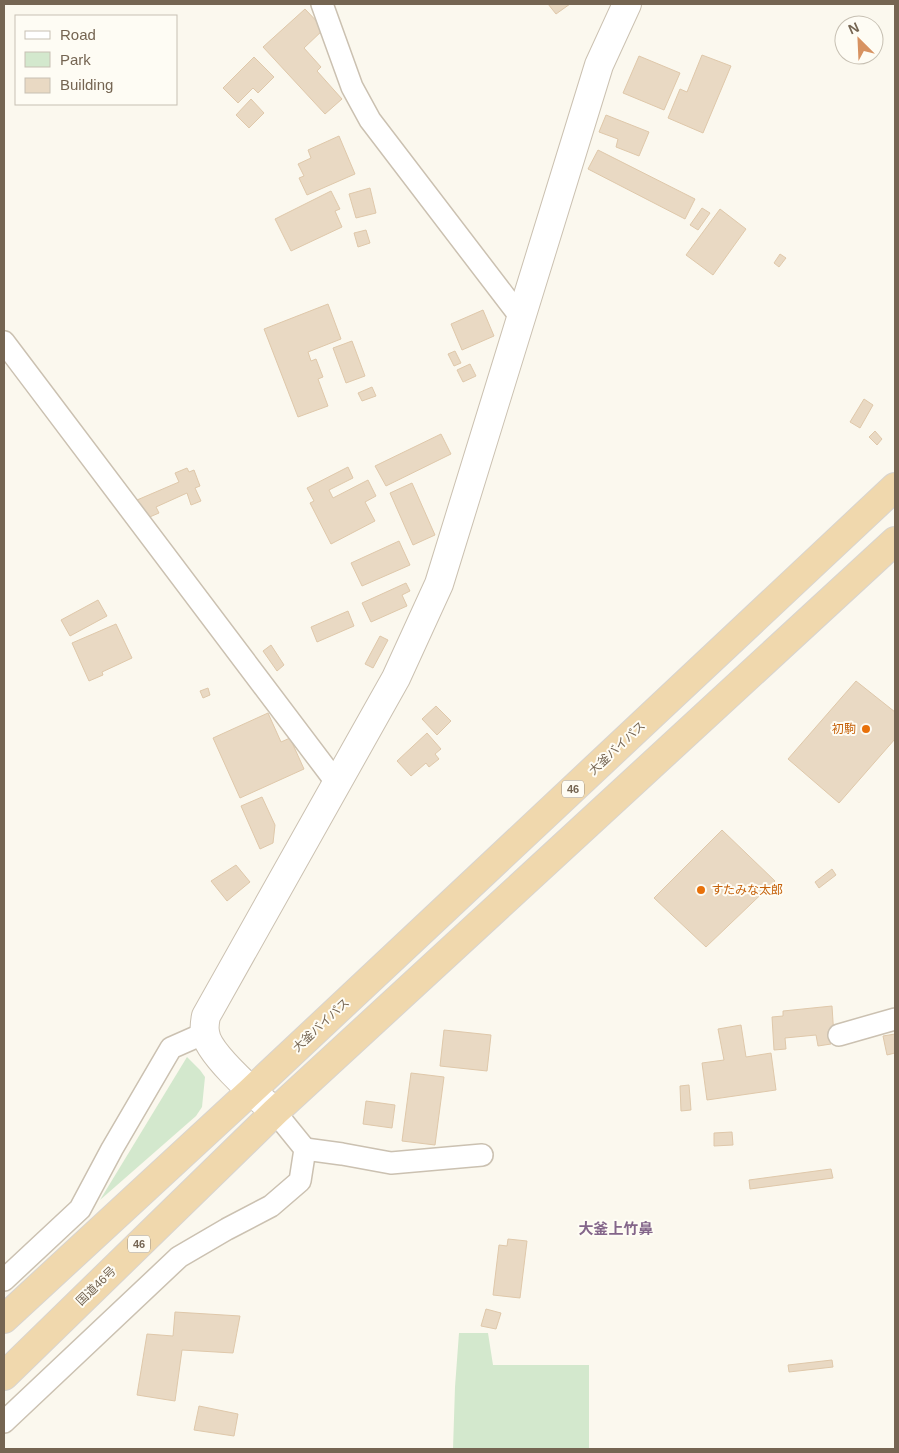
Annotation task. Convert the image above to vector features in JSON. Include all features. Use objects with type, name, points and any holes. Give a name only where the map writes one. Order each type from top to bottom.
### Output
[{"type":"highway","name":"大釜バイパス","points":[[251,1091],[895,487]]},
{"type":"highway","name":"46","points":[[274,1112],[895,541]]},
{"type":"highway","name":"46","points":[[4,1319],[251,1091]]},
{"type":"highway","name":"国道46号","points":[[4,1376],[274,1112]]},
{"type":"street","points":[[322,4],[352,86],[370,120],[522,319]]},
{"type":"street","points":[[482,1155],[392,1163],[305,1149],[274,1112],[251,1091],[212,1049],[204,1033],[206,1016],[396,678],[439,584],[599,66],[627,4]]},
{"type":"street","points":[[4,342],[336,782]]},
{"type":"street","points":[[839,1035],[895,1019]]},
{"type":"street","points":[[4,1280],[80,1209],[112,1149],[171,1048],[204,1033]]},
{"type":"street","points":[[4,1422],[179,1258],[270,1206],[300,1181],[305,1149]]},
{"type":"green space","points":[[187,1057],[205,1077],[202,1107],[196,1116],[100,1200]]},
{"type":"green space","points":[[459,1333],[488,1333],[493,1365],[589,1365],[589,1449],[453,1449]]},
{"type":"building","points":[[548,4],[570,4],[556,14]]},
{"type":"building","points":[[305,9],[324,29],[304,48],[321,67],[317,71],[342,99],[325,114],[263,47]]},
{"type":"building","points":[[702,55],[731,66],[703,133],[668,118],[680,89],[687,92]]},
{"type":"building","points":[[639,56],[680,73],[664,110],[623,93]]},
{"type":"building","points":[[254,57],[274,77],[258,93],[253,88],[238,103],[223,88]]},
{"type":"building","points":[[251,99],[264,113],[249,128],[236,115]]},
{"type":"building","points":[[606,115],[649,132],[639,156],[616,147],[618,139],[599,132]]},
{"type":"building","points":[[339,136],[355,174],[307,195],[299,178],[304,176],[298,164],[311,158],[308,150]]},
{"type":"building","points":[[598,150],[695,199],[685,219],[588,169]]},
{"type":"building","points":[[370,188],[376,213],[356,218],[349,194]]},
{"type":"building","points":[[331,191],[340,209],[335,211],[342,227],[291,251],[275,219]]},
{"type":"building","points":[[702,208],[710,213],[698,230],[690,225]]},
{"type":"building","points":[[720,209],[746,229],[713,275],[686,255]]},
{"type":"building","points":[[366,230],[370,243],[358,247],[354,233]]},
{"type":"building","points":[[780,254],[786,258],[779,267],[774,263]]},
{"type":"building","points":[[328,304],[341,339],[308,352],[311,361],[316,359],[323,377],[318,379],[328,406],[298,417],[264,329]]},
{"type":"building","points":[[483,310],[494,336],[462,350],[451,324]]},
{"type":"building","points":[[352,341],[365,376],[346,383],[333,348]]},
{"type":"building","points":[[455,351],[461,363],[454,366],[448,354]]},
{"type":"building","points":[[470,364],[476,376],[463,382],[457,370]]},
{"type":"building","points":[[372,387],[376,396],[362,401],[358,393]]},
{"type":"building","points":[[864,399],[873,405],[860,428],[850,422]]},
{"type":"building","points":[[875,431],[882,439],[877,445],[869,437]]},
{"type":"building","points":[[441,434],[451,454],[386,486],[375,466]]},
{"type":"building","points":[[348,467],[353,478],[329,490],[333,498],[368,480],[376,496],[365,502],[375,521],[331,544],[310,503],[314,501],[307,488]]},
{"type":"building","points":[[187,468],[189,472],[194,470],[200,486],[195,488],[201,501],[191,505],[187,493],[156,507],[159,513],[145,519],[137,500],[179,482],[175,473]]},
{"type":"building","points":[[412,483],[435,535],[413,545],[390,493]]},
{"type":"building","points":[[399,541],[410,565],[362,586],[351,563]]},
{"type":"building","points":[[406,583],[410,591],[402,595],[407,606],[371,622],[362,603]]},
{"type":"building","points":[[98,600],[107,616],[70,636],[61,620]]},
{"type":"building","points":[[348,611],[354,626],[317,642],[311,627]]},
{"type":"building","points":[[116,624],[132,658],[102,672],[103,675],[89,681],[72,643]]},
{"type":"building","points":[[380,636],[388,640],[373,668],[365,664]]},
{"type":"building","points":[[271,645],[284,665],[277,671],[263,651]]},
{"type":"building","points":[[856,681],[895,712],[895,739],[839,803],[788,759]]},
{"type":"building","points":[[208,688],[210,695],[203,698],[200,691]]},
{"type":"building","points":[[436,706],[451,721],[437,735],[422,719]]},
{"type":"building","points":[[268,713],[281,742],[290,738],[304,769],[240,798],[213,738]]},
{"type":"building","points":[[427,733],[441,749],[435,754],[439,759],[429,767],[426,763],[411,776],[397,761]]},
{"type":"building","points":[[262,797],[275,825],[273,843],[260,849],[241,806]]},
{"type":"building","points":[[722,830],[775,881],[706,947],[654,898]]},
{"type":"building","points":[[236,865],[250,882],[227,901],[211,881]]},
{"type":"building","points":[[832,869],[836,875],[819,888],[815,882]]},
{"type":"building","points":[[832,1006],[834,1037],[830,1038],[831,1044],[818,1046],[816,1035],[785,1038],[786,1049],[774,1050],[772,1017],[783,1016],[783,1011]]},
{"type":"building","points":[[741,1025],[746,1057],[771,1053],[776,1090],[707,1100],[702,1063],[724,1060],[718,1029]]},
{"type":"building","points":[[444,1030],[491,1035],[487,1071],[440,1066]]},
{"type":"building","points":[[895,1034],[895,1053],[887,1055],[883,1036]]},
{"type":"building","points":[[411,1073],[444,1077],[435,1145],[402,1141]]},
{"type":"building","points":[[689,1085],[691,1110],[681,1111],[680,1086]]},
{"type":"building","points":[[366,1101],[395,1105],[392,1128],[363,1124]]},
{"type":"building","points":[[732,1132],[733,1145],[714,1146],[714,1133]]},
{"type":"building","points":[[831,1169],[833,1178],[750,1189],[749,1180]]},
{"type":"building","points":[[508,1239],[527,1241],[520,1298],[493,1295],[499,1245],[507,1246]]},
{"type":"building","points":[[486,1309],[501,1313],[496,1329],[481,1326]]},
{"type":"building","points":[[175,1312],[240,1316],[233,1353],[182,1350],[175,1401],[137,1395],[147,1334],[173,1336]]},
{"type":"building","points":[[832,1360],[833,1367],[789,1372],[788,1365]]},
{"type":"building","points":[[199,1406],[238,1414],[234,1436],[194,1430]]},
{"type":"place","name":"初駒","points":[[866,729]]},
{"type":"place","name":"すたみな太郎","points":[[701,890]]},
{"type":"district","name":"大釜上竹鼻","points":[[616,1229]]}]
